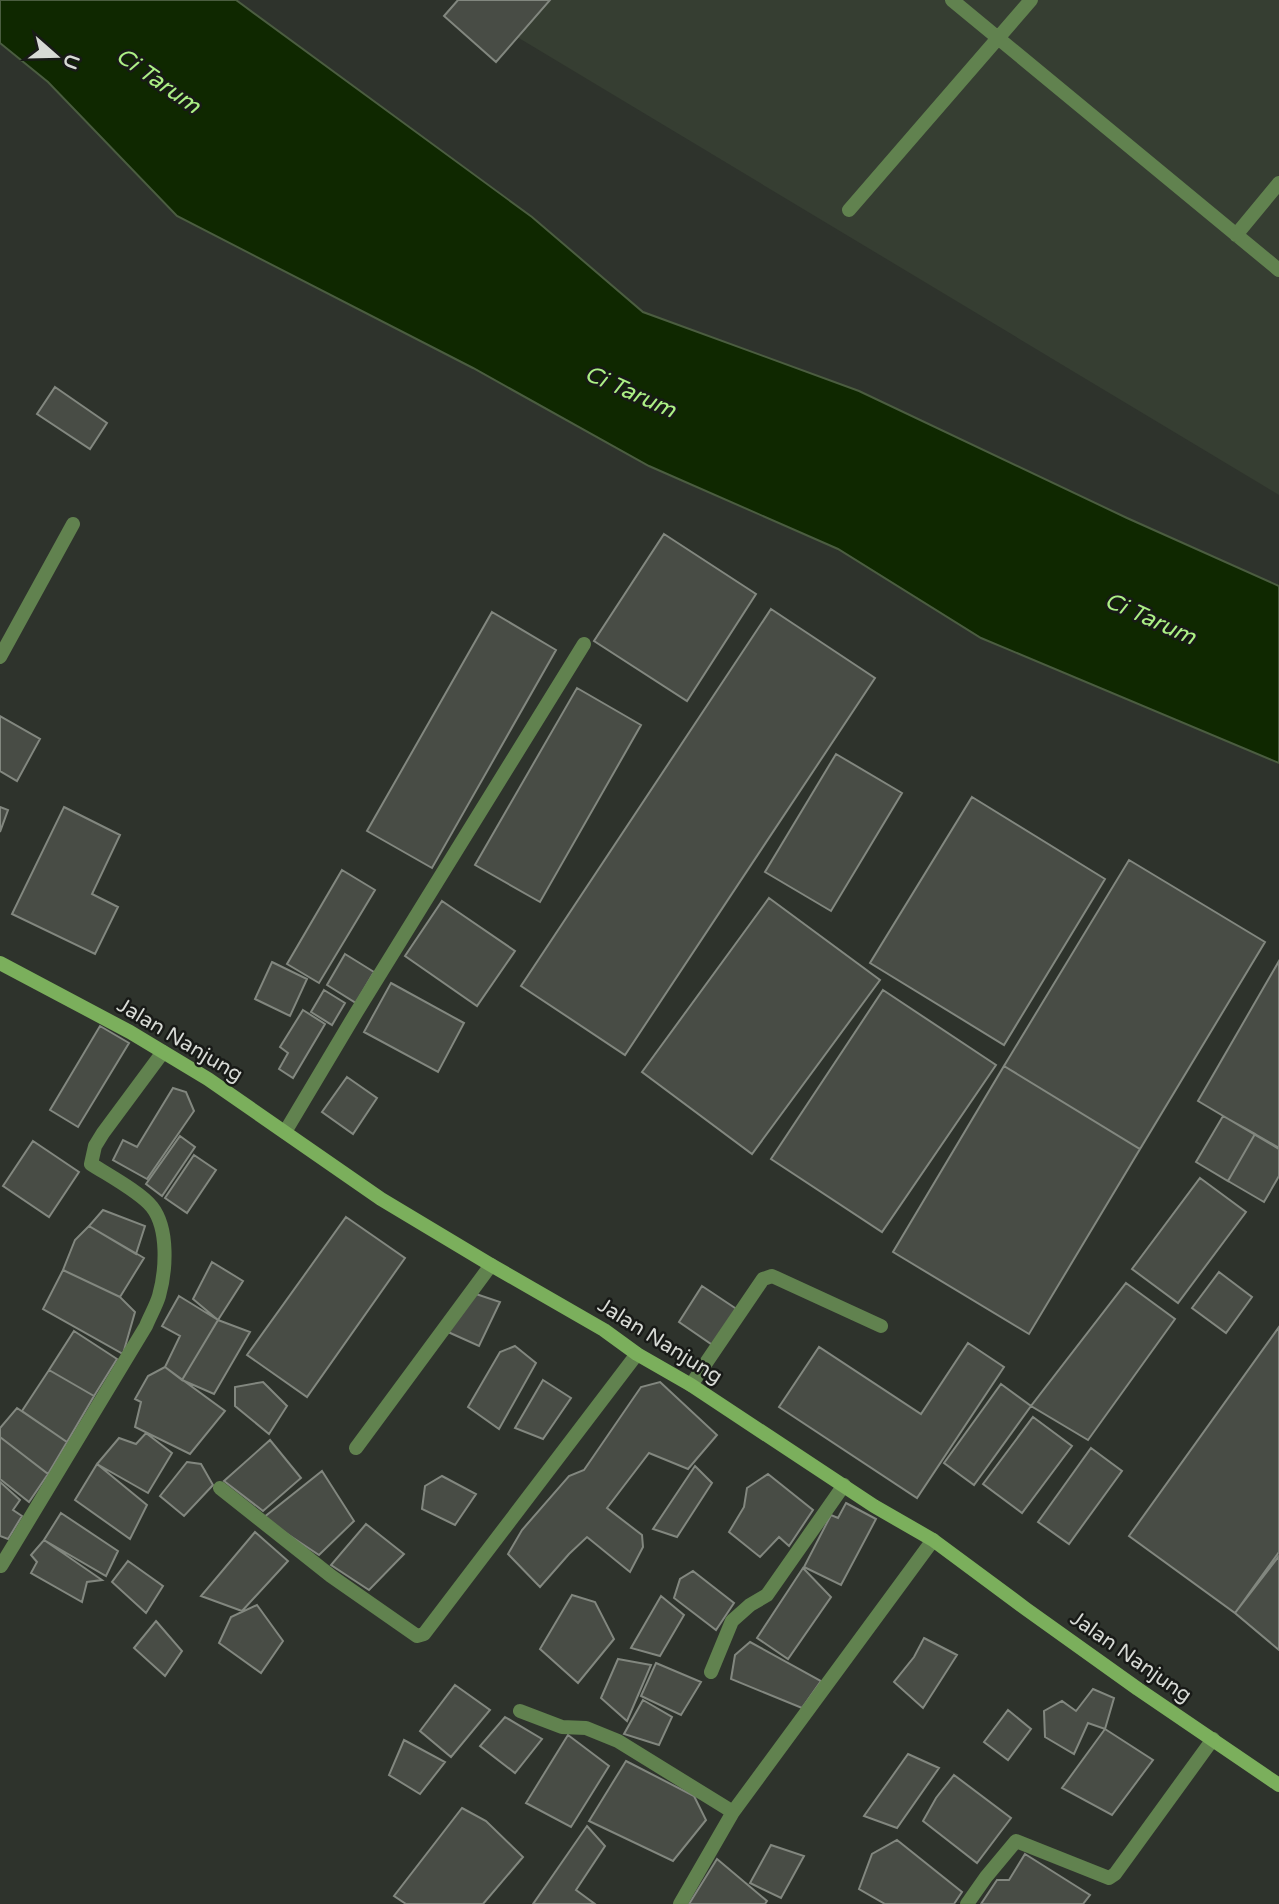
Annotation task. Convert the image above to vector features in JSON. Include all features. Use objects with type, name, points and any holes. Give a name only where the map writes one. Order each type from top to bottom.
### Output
[{"type":"main road","name":"Jalan Nanjung","points":[[0,963],[130,1032],[208,1079],[382,1199],[604,1330],[637,1354],[691,1385],[933,1540],[1138,1689],[1279,1785]]},
{"type":"street","points":[[953,0],[1279,270]]},
{"type":"street","points":[[849,210],[1031,0]]},
{"type":"street","points":[[1236,235],[1279,183]]},
{"type":"street","points":[[0,656],[73,524]]},
{"type":"street","points":[[285,1132],[584,644]]},
{"type":"street","points":[[1,1566],[146,1326],[159,1296],[165,1257],[161,1223],[152,1207],[139,1196],[91,1164],[95,1146],[103,1133],[163,1052]]},
{"type":"street","points":[[356,1448],[491,1265]]},
{"type":"street","points":[[691,1385],[763,1279],[772,1276],[881,1326]]},
{"type":"street","points":[[220,1488],[331,1576],[417,1636],[424,1634],[637,1354]]},
{"type":"street","points":[[711,1672],[732,1621],[750,1605],[767,1595],[844,1485]]},
{"type":"street","points":[[680,1904],[733,1812],[933,1540]]},
{"type":"street","points":[[520,1711],[562,1727],[586,1728],[618,1741],[733,1812]]},
{"type":"street","points":[[967,1904],[1016,1841],[1109,1878],[1115,1874],[1213,1739]]},
{"type":"shaded area","points":[[458,0],[1279,0],[1279,495],[464,5]]},
{"type":"water","name":"Ci Tarum","points":[[0,0],[236,0],[532,217],[643,312],[859,391],[1127,518],[1279,586],[1279,763],[981,638],[838,549],[649,466],[473,368],[177,216],[48,82],[0,43]]},
{"type":"building","points":[[458,0],[550,0],[496,62],[444,16]]},
{"type":"building","points":[[55,387],[107,423],[90,449],[37,414]]},
{"type":"building","points":[[664,534],[756,594],[687,701],[594,641]]},
{"type":"building","points":[[771,609],[875,678],[625,1055],[521,986]]},
{"type":"building","points":[[492,612],[556,650],[432,868],[367,831]]},
{"type":"building","points":[[577,688],[641,725],[540,902],[475,865]]},
{"type":"building","points":[[0,716],[40,739],[17,781],[0,771]]},
{"type":"building","points":[[836,754],[902,793],[831,911],[765,872]]},
{"type":"building","points":[[972,797],[1105,879],[1004,1045],[870,963]]},
{"type":"building","points":[[0,807],[8,810],[0,832]]},
{"type":"building","points":[[64,807],[120,835],[92,894],[118,907],[95,954],[12,914]]},
{"type":"building","points":[[1129,860],[1265,942],[1140,1149],[1004,1066]]},
{"type":"building","points":[[342,870],[375,890],[319,983],[287,964]]},
{"type":"building","points":[[769,898],[880,980],[752,1154],[642,1072]]},
{"type":"building","points":[[442,901],[515,951],[477,1006],[405,956]]},
{"type":"building","points":[[345,954],[374,972],[356,1003],[327,985]]},
{"type":"building","points":[[1279,961],[1279,1149],[1198,1101]]},
{"type":"building","points":[[272,962],[307,979],[290,1016],[255,999]]},
{"type":"building","points":[[391,983],[464,1023],[438,1072],[364,1032]]},
{"type":"building","points":[[324,990],[345,1003],[332,1025],[311,1012]]},
{"type":"building","points":[[883,990],[996,1065],[882,1232],[771,1159]]},
{"type":"building","points":[[303,1010],[325,1024],[293,1078],[279,1069],[288,1053],[280,1047]]},
{"type":"building","points":[[100,1026],[129,1043],[78,1127],[50,1110]]},
{"type":"building","points":[[1004,1066],[1140,1149],[1029,1334],[893,1252]]},
{"type":"building","points":[[347,1077],[377,1098],[353,1134],[322,1112]]},
{"type":"building","points":[[173,1088],[186,1092],[194,1111],[147,1179],[113,1160],[123,1140],[137,1147]]},
{"type":"building","points":[[1223,1116],[1255,1134],[1228,1181],[1196,1162]]},
{"type":"building","points":[[1255,1134],[1279,1148],[1279,1176],[1264,1202],[1228,1181]]},
{"type":"building","points":[[180,1136],[195,1147],[162,1196],[146,1184]]},
{"type":"building","points":[[33,1141],[79,1172],[49,1217],[3,1186]]},
{"type":"building","points":[[194,1155],[216,1170],[187,1213],[165,1198]]},
{"type":"building","points":[[1200,1178],[1246,1212],[1178,1303],[1132,1269]]},
{"type":"building","points":[[103,1210],[145,1226],[136,1254],[89,1226]]},
{"type":"building","points":[[346,1217],[405,1258],[307,1397],[247,1355]]},
{"type":"building","points":[[89,1226],[144,1258],[120,1297],[63,1270],[75,1240]]},
{"type":"building","points":[[212,1262],[243,1281],[218,1320],[193,1299]]},
{"type":"building","points":[[63,1270],[120,1297],[135,1312],[123,1354],[43,1309]]},
{"type":"building","points":[[1219,1272],[1252,1297],[1226,1333],[1192,1308]]},
{"type":"building","points":[[1126,1283],[1175,1319],[1088,1440],[1031,1406]]},
{"type":"building","points":[[702,1286],[738,1310],[714,1346],[679,1322]]},
{"type":"building","points":[[476,1294],[500,1302],[479,1346],[448,1332]]},
{"type":"building","points":[[179,1296],[218,1320],[182,1380],[165,1367],[180,1336],[162,1326]]},
{"type":"building","points":[[218,1320],[250,1332],[214,1394],[182,1380]]},
{"type":"building","points":[[1279,1327],[1279,1552],[1235,1613],[1129,1536]]},
{"type":"building","points":[[74,1331],[117,1359],[94,1396],[49,1370]]},
{"type":"building","points":[[968,1343],[1004,1367],[917,1498],[779,1407],[819,1347],[921,1414]]},
{"type":"building","points":[[515,1346],[536,1363],[499,1429],[468,1407],[500,1352]]},
{"type":"building","points":[[165,1367],[225,1411],[190,1454],[135,1427],[141,1402],[135,1399],[148,1376]]},
{"type":"building","points":[[49,1370],[94,1396],[67,1442],[22,1411]]},
{"type":"building","points":[[543,1380],[571,1398],[543,1439],[515,1428]]},
{"type":"building","points":[[263,1382],[287,1406],[269,1434],[235,1406],[235,1387]]},
{"type":"building","points":[[660,1382],[717,1435],[688,1469],[649,1453],[607,1508],[642,1535],[643,1547],[630,1572],[587,1537],[540,1587],[508,1554],[522,1530],[569,1476],[584,1470],[641,1387]]},
{"type":"building","points":[[1001,1384],[1031,1406],[974,1485],[944,1463]]},
{"type":"building","points":[[17,1408],[67,1442],[48,1474],[0,1437],[0,1428]]},
{"type":"building","points":[[1033,1417],[1072,1446],[1022,1513],[983,1484]]},
{"type":"building","points":[[146,1433],[172,1453],[148,1493],[97,1464],[119,1438],[136,1444]]},
{"type":"building","points":[[0,1437],[48,1474],[29,1502],[0,1479]]},
{"type":"building","points":[[270,1440],[301,1478],[263,1511],[224,1481]]},
{"type":"building","points":[[1091,1448],[1122,1471],[1069,1544],[1038,1522]]},
{"type":"building","points":[[187,1462],[201,1464],[213,1485],[184,1516],[160,1496]]},
{"type":"building","points":[[97,1464],[147,1505],[130,1539],[75,1500]]},
{"type":"building","points":[[695,1466],[712,1483],[677,1537],[653,1529]]},
{"type":"building","points":[[322,1471],[354,1521],[319,1555],[263,1518]]},
{"type":"building","points":[[768,1474],[813,1510],[789,1546],[779,1537],[760,1557],[729,1532],[744,1507],[747,1488]]},
{"type":"building","points":[[442,1476],[476,1494],[455,1525],[422,1509],[425,1486]]},
{"type":"building","points":[[0,1482],[20,1500],[13,1510],[22,1516],[8,1539],[0,1536]]},
{"type":"building","points":[[846,1503],[876,1519],[841,1585],[804,1567],[831,1515],[838,1518]]},
{"type":"building","points":[[61,1513],[118,1551],[106,1576],[44,1540]]},
{"type":"building","points":[[366,1524],[404,1554],[369,1590],[331,1565]]},
{"type":"building","points":[[255,1532],[288,1561],[242,1611],[201,1596]]},
{"type":"building","points":[[44,1540],[102,1580],[87,1582],[82,1602],[31,1573],[37,1562],[31,1555]]},
{"type":"building","points":[[1279,1556],[1279,1650],[1235,1613]]},
{"type":"building","points":[[128,1561],[163,1586],[146,1613],[112,1582]]},
{"type":"building","points":[[803,1568],[831,1597],[788,1659],[757,1638]]},
{"type":"building","points":[[693,1571],[734,1603],[716,1630],[674,1598],[680,1579]]},
{"type":"building","points":[[572,1595],[595,1602],[614,1639],[578,1683],[540,1649]]},
{"type":"building","points":[[661,1596],[684,1615],[660,1656],[631,1648]]},
{"type":"building","points":[[257,1605],[283,1641],[261,1673],[219,1643],[231,1617]]},
{"type":"building","points":[[156,1621],[182,1651],[165,1676],[134,1648]]},
{"type":"building","points":[[924,1638],[957,1655],[923,1708],[894,1682],[914,1657]]},
{"type":"building","points":[[750,1642],[821,1681],[802,1708],[731,1679],[735,1655]]},
{"type":"building","points":[[618,1659],[651,1665],[627,1721],[601,1698]]},
{"type":"building","points":[[656,1663],[701,1682],[681,1715],[641,1696]]},
{"type":"building","points":[[455,1685],[490,1710],[451,1757],[420,1731]]},
{"type":"building","points":[[1093,1689],[1114,1698],[1105,1729],[1088,1723],[1074,1754],[1045,1737],[1044,1711],[1062,1701],[1076,1711]]},
{"type":"building","points":[[643,1700],[672,1717],[659,1745],[624,1734]]},
{"type":"building","points":[[1008,1710],[1031,1729],[1008,1760],[984,1742]]},
{"type":"building","points":[[505,1717],[542,1739],[515,1773],[480,1746]]},
{"type":"building","points":[[1105,1729],[1153,1760],[1112,1815],[1062,1788]]},
{"type":"building","points":[[568,1735],[609,1766],[571,1827],[526,1803]]},
{"type":"building","points":[[404,1740],[445,1762],[420,1794],[389,1775]]},
{"type":"building","points":[[908,1754],[939,1768],[897,1828],[864,1816]]},
{"type":"building","points":[[626,1761],[694,1796],[706,1820],[673,1861],[589,1821]]},
{"type":"building","points":[[954,1775],[1011,1818],[977,1863],[923,1821]]},
{"type":"building","points":[[462,1808],[486,1821],[523,1857],[483,1904],[406,1904],[394,1896]]},
{"type":"building","points":[[587,1826],[605,1846],[576,1890],[595,1904],[533,1904]]},
{"type":"building","points":[[897,1840],[962,1892],[954,1904],[885,1904],[859,1889],[872,1854]]},
{"type":"building","points":[[771,1845],[804,1856],[781,1898],[750,1883]]},
{"type":"building","points":[[1025,1854],[1090,1895],[1083,1904],[981,1904],[997,1880],[1009,1880]]},
{"type":"building","points":[[717,1859],[767,1901],[765,1904],[689,1904]]}]
